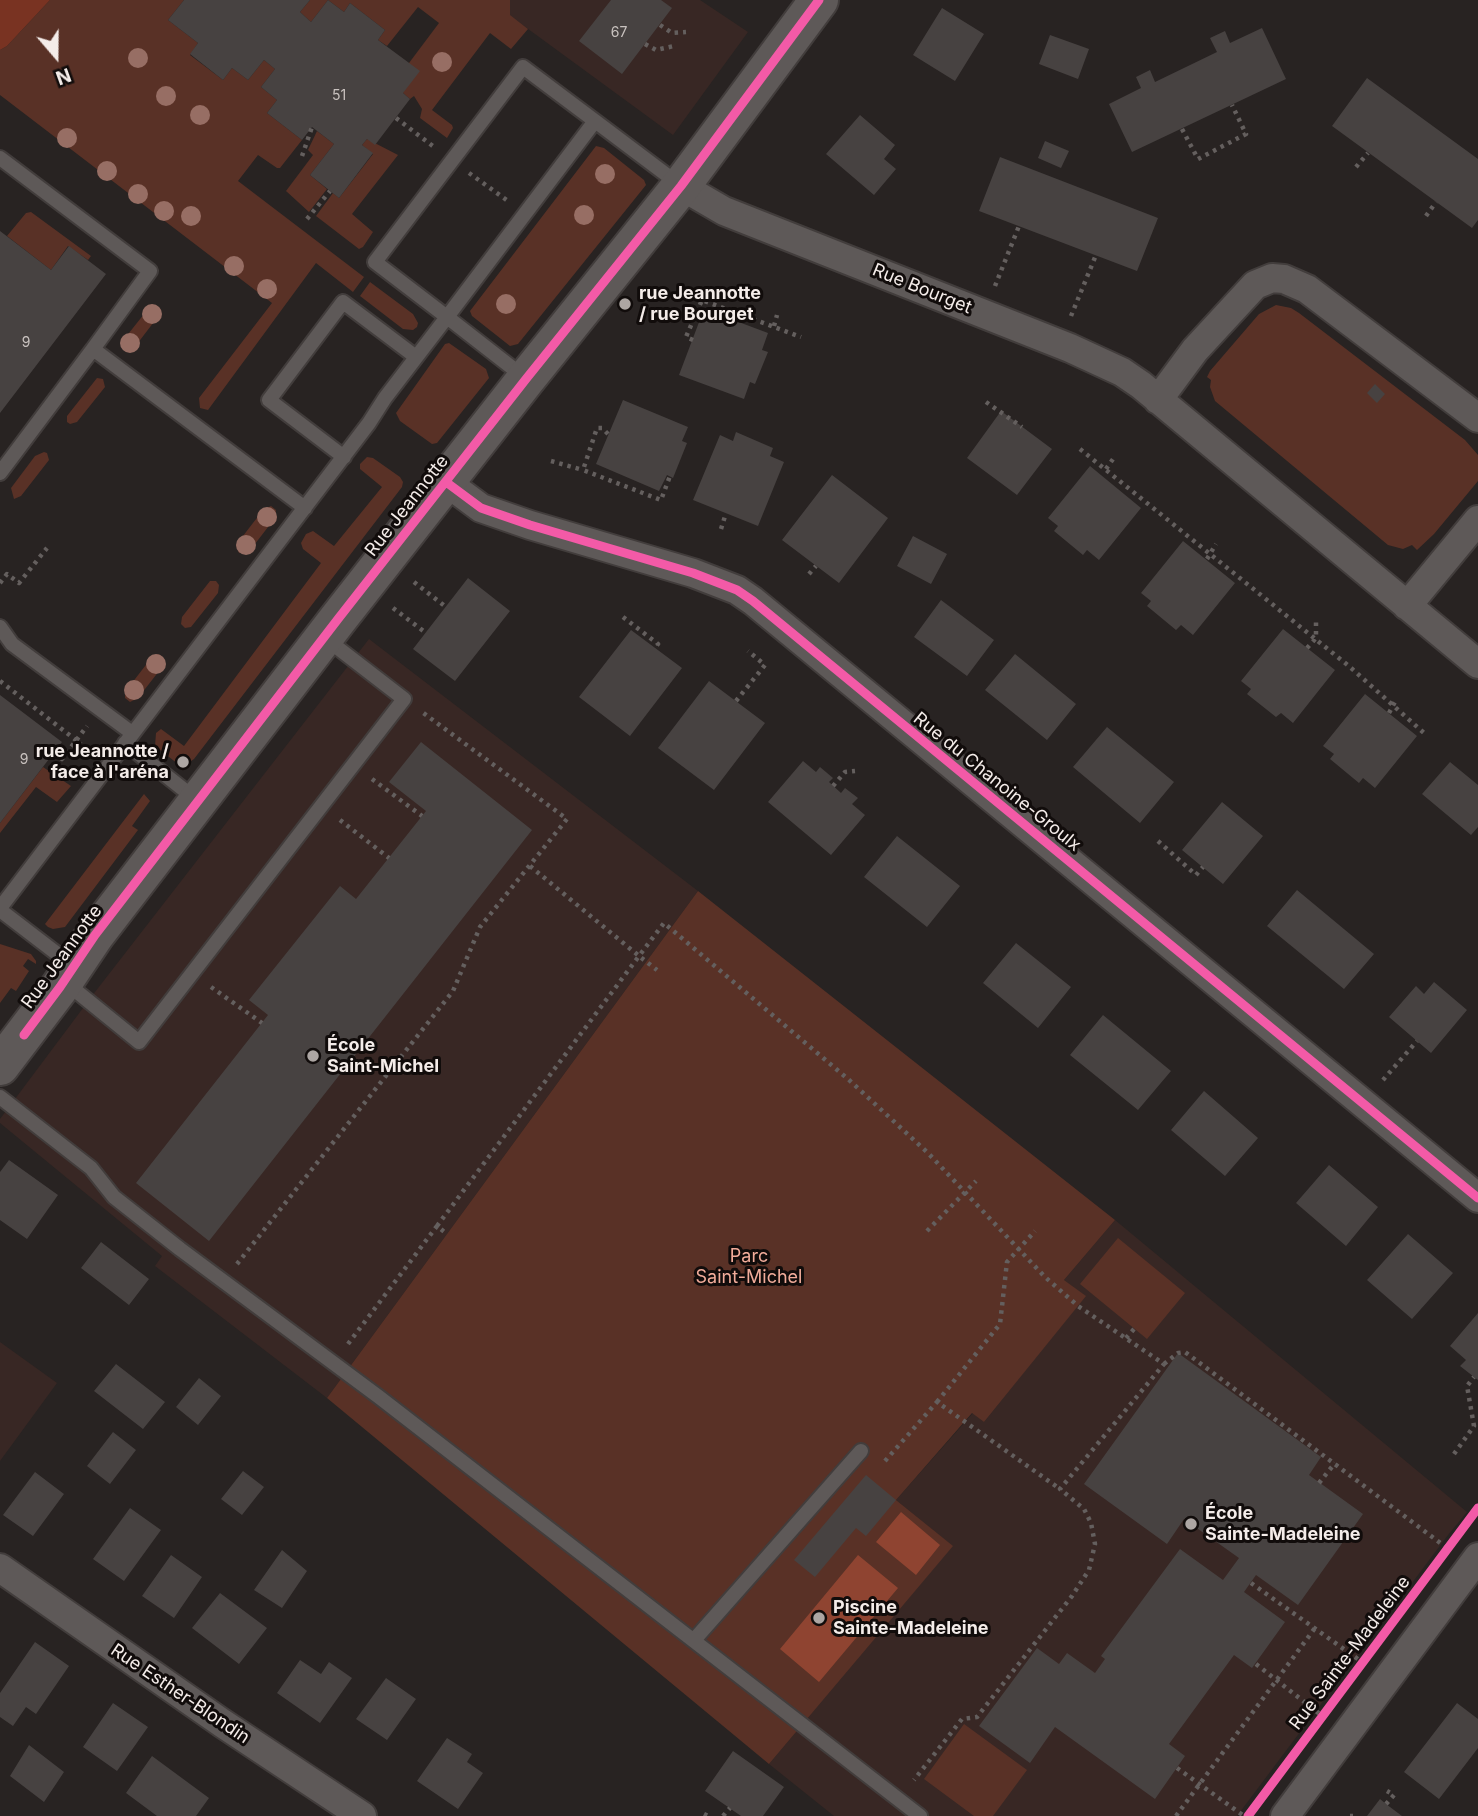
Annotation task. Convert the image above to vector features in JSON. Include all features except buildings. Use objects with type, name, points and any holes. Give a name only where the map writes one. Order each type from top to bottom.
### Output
[{"type":"main road","name":"Rue Jeannotte","points":[[0,1066],[95,935],[324,637],[681,186],[818,0]]},
{"type":"street","name":"Rue Bourget","points":[[681,186],[724,211],[1122,372],[1478,664]]},
{"type":"street","points":[[1158,400],[1218,323],[1255,285],[1272,278],[1284,279],[1307,289],[1478,418]]},
{"type":"street","name":"Rue du Chanoine-Groulx","points":[[446,482],[481,508],[530,526],[703,577],[737,590],[1478,1198]]},
{"type":"street","points":[[1407,606],[1478,520]]},
{"type":"street","points":[[1285,1816],[1478,1558]]},
{"type":"street","name":"Rue Esther-Blondin","points":[[0,1569],[362,1816]]},
{"type":"lane","points":[[526,379],[375,262],[523,67],[681,186]]},
{"type":"lane","points":[[324,637],[404,699],[139,1042],[0,909],[596,121]]},
{"type":"lane","points":[[0,158],[150,271],[0,473]]},
{"type":"lane","points":[[344,457],[269,400],[343,302],[416,357]]},
{"type":"lane","points":[[93,349],[304,508]]},
{"type":"lane","points":[[0,628],[12,644],[128,738],[198,801]]},
{"type":"lane","points":[[0,1097],[91,1168],[114,1197],[180,1250],[379,1397],[920,1816]]},
{"type":"lane","points":[[694,1640],[861,1451]]},
{"type":"path","points":[[660,25],[672,33],[686,32]]},
{"type":"path","points":[[645,44],[656,50],[674,46]]},
{"type":"path","points":[[1182,129],[1198,159],[1246,134],[1232,104]]},
{"type":"path","points":[[396,118],[525,214]]},
{"type":"path","points":[[302,156],[312,127]]},
{"type":"path","points":[[1356,167],[1368,153]]},
{"type":"path","points":[[307,219],[330,191]]},
{"type":"path","points":[[1426,216],[1436,202]]},
{"type":"path","points":[[995,286],[1019,226]]},
{"type":"path","points":[[1072,316],[1096,255]]},
{"type":"path","points":[[693,340],[686,337],[702,300],[801,337]]},
{"type":"path","points":[[774,326],[777,315]]},
{"type":"path","points":[[986,402],[1022,427]]},
{"type":"path","points":[[583,470],[597,428],[602,428],[608,434]]},
{"type":"path","points":[[1080,449],[1315,638],[1424,733]]},
{"type":"path","points":[[1106,469],[1113,459]]},
{"type":"path","points":[[551,461],[583,470],[661,500],[670,476]]},
{"type":"path","points":[[1113,485],[1118,479]]},
{"type":"path","points":[[721,529],[726,513]]},
{"type":"path","points":[[1207,559],[1216,544]]},
{"type":"path","points":[[0,583],[7,574],[19,583],[47,548]]},
{"type":"path","points":[[809,574],[816,566]]},
{"type":"path","points":[[411,579],[446,607]]},
{"type":"path","points":[[390,606],[426,633]]},
{"type":"path","points":[[623,617],[658,644],[655,648]]},
{"type":"path","points":[[1307,648],[1315,638],[1316,621]]},
{"type":"path","points":[[736,701],[765,665],[748,652]]},
{"type":"path","points":[[0,681],[79,743]]},
{"type":"path","points":[[1389,713],[1397,698]]},
{"type":"path","points":[[237,1264],[453,991],[480,927],[567,819],[419,710]]},
{"type":"path","points":[[54,753],[62,759],[79,743],[86,726]]},
{"type":"path","points":[[833,786],[845,772],[855,771]]},
{"type":"path","points":[[380,786],[422,816]]},
{"type":"path","points":[[349,827],[389,858]]},
{"type":"path","points":[[1158,841],[1196,875],[1203,867]]},
{"type":"path","points":[[530,866],[657,970]]},
{"type":"path","points":[[345,1348],[664,923],[848,1079],[928,1153],[1045,1277],[1078,1306],[1164,1364]]},
{"type":"path","points":[[222,995],[262,1023]]},
{"type":"path","points":[[1378,1086],[1417,1041]]},
{"type":"path","points":[[927,1231],[976,1181]]},
{"type":"path","points":[[437,1226],[447,1234]]},
{"type":"path","points":[[881,1466],[1000,1324],[1007,1262],[1035,1231]]},
{"type":"path","points":[[1126,1338],[1134,1329]]},
{"type":"path","points":[[1060,1489],[1164,1364],[1185,1352],[1448,1548]]},
{"type":"path","points":[[1454,1454],[1474,1426],[1467,1385],[1474,1377]]},
{"type":"path","points":[[920,1773],[963,1722],[977,1717],[1072,1596],[1089,1570],[1095,1544],[1091,1523],[1084,1509],[937,1402]]},
{"type":"path","points":[[1320,1483],[1335,1463]]},
{"type":"path","points":[[1440,1558],[1456,1537]]},
{"type":"path","points":[[1251,1583],[1363,1662]]},
{"type":"path","points":[[1177,1816],[1315,1628]]},
{"type":"path","points":[[1256,1664],[1325,1713]]},
{"type":"path","points":[[1177,1768],[1248,1814]]},
{"type":"path","points":[[1386,1804],[1394,1795],[1387,1791]]},
{"type":"path","points":[[723,1816],[730,1808]]},
{"type":"shaded area","points":[[0,0],[50,0],[7,46],[0,50]]},
{"type":"shaded area","points":[[510,0],[700,0],[748,32],[673,135],[509,15]]},
{"type":"shaded area","name":"École Saint-Michel","points":[[369,639],[698,891],[327,1398],[155,1266],[162,1256],[0,1123],[0,1119]]},
{"type":"shaded area","name":"École Sainte-Madeleine","points":[[1115,1220],[1467,1512],[1237,1816],[834,1816],[769,1764],[952,1546],[896,1500],[973,1413],[984,1422],[1085,1296],[1064,1280]]},
{"type":"shaded area","points":[[0,1342],[57,1383],[0,1461]]},
{"type":"shaded area","points":[[901,1512],[940,1545],[916,1575],[876,1542]]},
{"type":"shaded area","points":[[858,1555],[898,1588],[819,1682],[780,1649]]},
{"type":"green space","points":[[50,0],[184,0],[168,20],[198,43],[190,55],[223,80],[232,68],[248,80],[264,60],[275,69],[261,87],[277,100],[267,113],[302,140],[280,168],[258,155],[238,181],[364,277],[353,292],[316,263],[208,410],[200,408],[199,398],[272,303],[0,95],[0,50],[7,46]]},
{"type":"green space","points":[[310,0],[328,0],[311,22],[300,12]]},
{"type":"green space","points":[[328,0],[510,0],[510,15],[528,29],[511,49],[490,33],[432,110],[452,125],[447,138],[420,118],[422,109],[414,96],[410,99],[403,93],[409,63],[439,23],[418,7],[387,46],[378,40],[385,30],[350,3],[344,12]]},
{"type":"green space","points":[[317,131],[334,144],[310,175],[327,189],[309,212],[286,191],[313,155],[308,150]]},
{"type":"green space","points":[[367,139],[398,155],[352,214],[373,232],[359,249],[316,216],[333,193],[339,198],[373,154],[362,145]]},
{"type":"green space","points":[[596,146],[604,148],[644,180],[646,185],[518,344],[510,346],[472,316],[470,311]]},
{"type":"green space","points":[[31,212],[91,256],[88,260],[68,246],[51,270],[7,236],[26,213]]},
{"type":"green space","points":[[370,282],[413,314],[418,323],[417,327],[413,330],[403,329],[360,296]]},
{"type":"green space","points":[[152,304],[160,308],[160,314],[134,348],[127,350],[123,346],[125,338]]},
{"type":"green space","points":[[1276,305],[1299,313],[1465,440],[1478,455],[1478,481],[1434,534],[1417,550],[1412,545],[1403,549],[1388,545],[1215,401],[1210,387],[1211,380],[1207,377],[1210,371],[1259,314]]},
{"type":"green space","points":[[449,343],[486,369],[489,378],[437,443],[432,444],[400,421],[396,413],[445,344]]},
{"type":"green space","points":[[97,378],[103,379],[105,387],[77,422],[70,424],[67,422],[67,416]]},
{"type":"green space","points":[[44,452],[49,460],[21,496],[14,499],[11,488],[35,456]]},
{"type":"green space","points":[[367,457],[373,458],[400,477],[402,487],[194,759],[185,765],[178,764],[155,746],[156,733],[161,729],[184,746],[321,563],[303,549],[301,543],[306,534],[313,531],[334,546],[382,487],[360,469],[360,464]]},
{"type":"green space","points":[[271,506],[276,510],[275,518],[248,553],[239,553],[236,545],[263,510]]},
{"type":"green space","points":[[210,581],[216,581],[219,585],[218,593],[191,627],[185,628],[181,624],[182,617]]},
{"type":"green space","points":[[158,654],[163,657],[163,666],[138,698],[130,702],[125,698],[125,692],[152,657]]},
{"type":"green space","points":[[43,767],[71,786],[57,802],[36,787],[0,833],[0,823]]},
{"type":"green space","points":[[144,794],[150,801],[132,826],[138,830],[65,927],[48,927],[45,924]]},
{"type":"green space","name":"Parc Saint-Michel","points":[[698,891],[1115,1220],[1064,1280],[1086,1296],[984,1422],[972,1413],[896,1500],[953,1546],[769,1764],[327,1398]]},
{"type":"green space","points":[[0,944],[31,954],[36,964],[28,959],[23,966],[29,971],[16,991],[11,988],[0,1003]]},
{"type":"green space","points":[[1118,1238],[1185,1293],[1147,1339],[1080,1284]]},
{"type":"green space","points":[[964,1724],[1027,1770],[993,1816],[974,1816],[924,1779]]},
{"type":"cycle path","points":[[24,1035],[95,935],[338,619],[681,186],[819,0]]},
{"type":"cycle path","points":[[446,482],[481,508],[693,573],[737,590],[753,601],[1478,1198]]},
{"type":"cycle path","name":"Rue Sainte-Madeleine","points":[[1248,1816],[1478,1508]]},
{"type":"place","name":"rue Jeannotte / rue Bourget","points":[[625,304]]},
{"type":"place","name":"rue Jeannotte / face à l'aréna","points":[[183,762]]},
{"type":"place","name":"École Saint-Michel","points":[[313,1056]]},
{"type":"place","name":"École Sainte-Madeleine","points":[[1191,1524]]},
{"type":"place","name":"Piscine Sainte-Madeleine","points":[[819,1618]]}]
